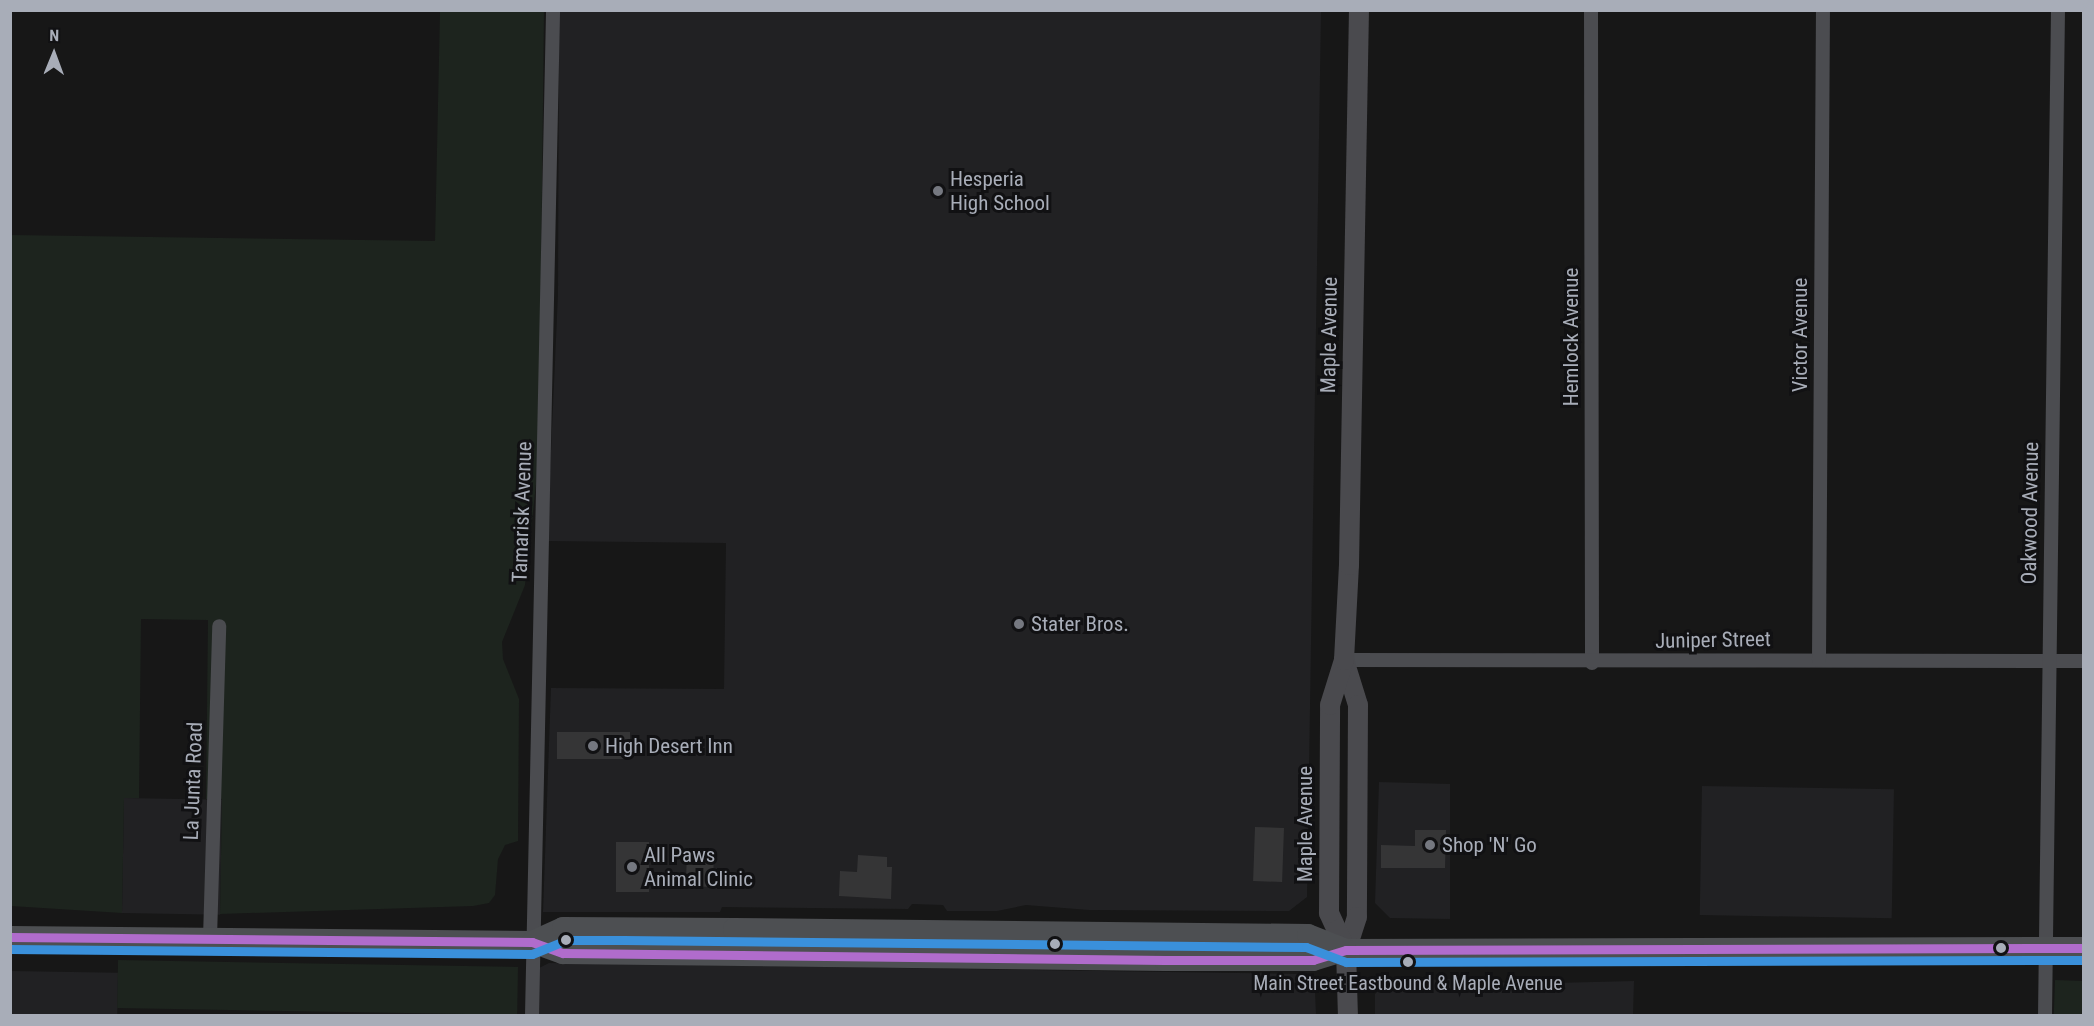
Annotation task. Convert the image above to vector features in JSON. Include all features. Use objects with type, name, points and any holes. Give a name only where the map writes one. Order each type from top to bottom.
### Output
[{"type":"main road","points":[[532,942],[563,928],[928,931],[1308,935],[1346,950]]},
{"type":"main road","points":[[840,955],[850,947],[912,947],[928,931]]},
{"type":"main road","points":[[10,937],[532,942],[563,953],[1313,960],[1346,950],[2084,948]]},
{"type":"street","name":"Tamarisk Avenue","points":[[532,1016],[553,10]]},
{"type":"street","name":"Maple Avenue","points":[[1346,950],[1329,913],[1330,705],[1344,660],[1359,10]]},
{"type":"street","name":"Hemlock Avenue","points":[[1591,10],[1593,663]]},
{"type":"street","name":"Victor Avenue","points":[[1819,660],[1823,10]]},
{"type":"street","name":"Oakwood Avenue","points":[[2045,1016],[2058,10]]},
{"type":"street","name":"La Junta Road","points":[[210,938],[219,627]]},
{"type":"street","name":"Maple Avenue","points":[[1344,660],[1358,705],[1358,917],[1346,950],[1348,1016]]},
{"type":"street","name":"Juniper Street","points":[[1344,660],[1593,663],[1819,660],[2084,661]]},
{"type":"shaded area","points":[[440,11],[544,11],[539,457],[525,585],[502,642],[503,659],[519,699],[518,841],[505,845],[498,859],[495,895],[489,903],[473,906],[220,914],[222,799],[206,799],[208,620],[141,619],[139,798],[124,798],[122,913],[11,906],[10,235],[435,241]]},
{"type":"shaded area","name":"Hesperia High School","points":[[559,11],[1321,11],[1307,897],[1289,911],[1089,910],[1026,905],[997,911],[947,911],[943,905],[912,904],[908,909],[722,907],[720,912],[543,912],[551,688],[724,689],[726,543],[547,541],[558,294]]},
{"type":"shaded area","points":[[1379,782],[1450,784],[1450,919],[1390,918],[1375,903]]},
{"type":"shaded area","points":[[1702,786],[1894,789],[1892,918],[1700,915]]},
{"type":"shaded area","points":[[124,798],[222,800],[220,915],[122,913]]},
{"type":"shaded area","points":[[118,960],[518,967],[517,1015],[117,1008]]},
{"type":"shaded area","points":[[549,963],[1302,974],[1315,991],[1316,1015],[538,1016],[539,968]]},
{"type":"shaded area","points":[[11,971],[118,973],[117,1016],[10,1016]]},
{"type":"shaded area","points":[[1490,979],[1510,984],[1634,981],[1633,1015],[1375,1015],[1375,994],[1389,980]]},
{"type":"shaded area","points":[[2055,980],[2083,981],[2082,1016],[2054,1015]]},
{"type":"building","name":"High Desert Inn","points":[[557,732],[630,732],[630,759],[557,759]]},
{"type":"building","points":[[1255,827],[1284,828],[1282,882],[1253,881]]},
{"type":"building","points":[[1415,830],[1446,830],[1445,868],[1381,868],[1381,845],[1415,846]]},
{"type":"building","name":"All Paws Animal Clinic","points":[[616,842],[649,842],[649,892],[616,892]]},
{"type":"building","points":[[687,852],[714,853],[713,887],[686,886]]},
{"type":"building","points":[[858,855],[887,857],[887,867],[892,867],[891,899],[839,896],[840,871],[857,872]]},
{"type":"transit line","points":[[10,937],[532,942],[563,953],[1165,960],[1313,960],[1346,950],[2084,948]]},
{"type":"transit line","points":[[10,949],[532,954],[566,940],[623,940],[1306,947],[1346,962],[2084,960]]},
{"type":"place","name":"Hesperia High School","points":[[938,191]]},
{"type":"place","name":"Stater Bros.","points":[[1019,624]]},
{"type":"place","name":"High Desert Inn","points":[[593,746]]},
{"type":"place","name":"Shop 'N' Go","points":[[1430,845]]},
{"type":"place","name":"All Paws Animal Clinic","points":[[632,867]]},
{"type":"place","name":"Main Street Eastbound & Maple Avenue","points":[[1408,962]]}]
